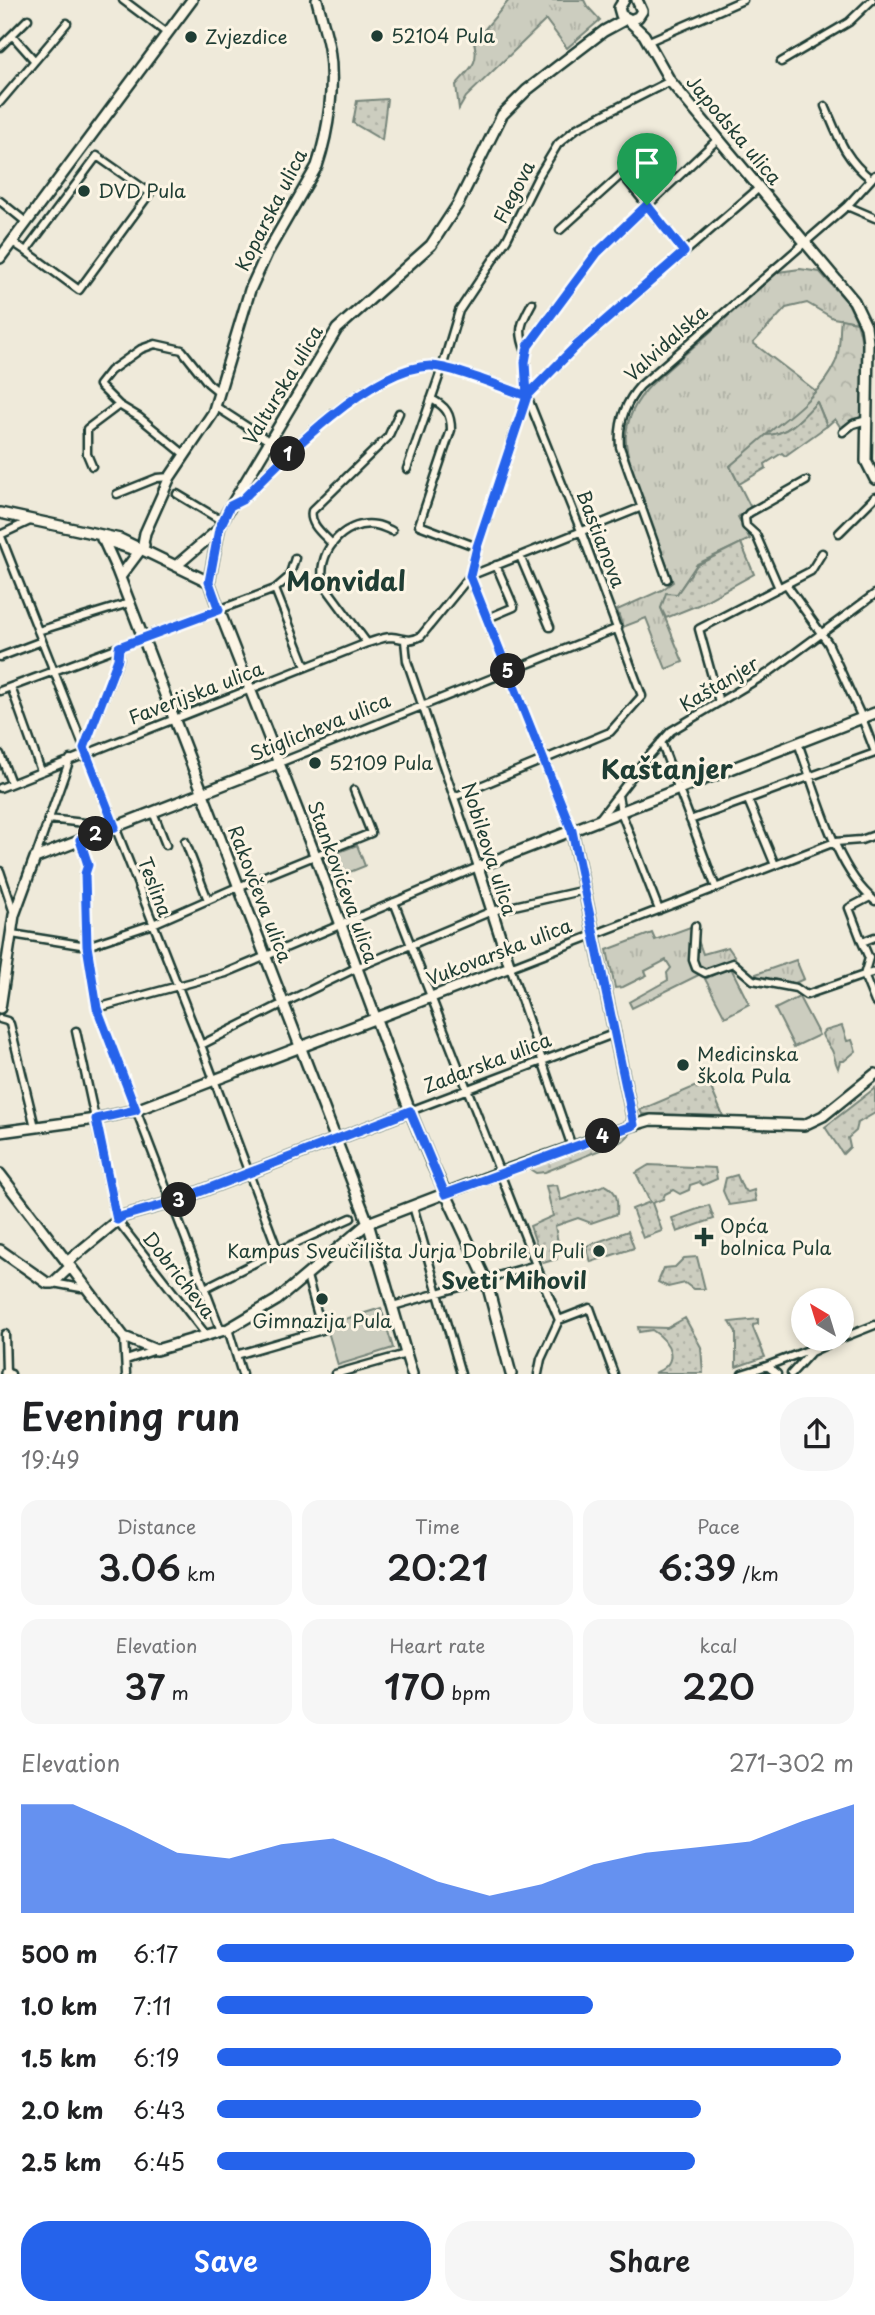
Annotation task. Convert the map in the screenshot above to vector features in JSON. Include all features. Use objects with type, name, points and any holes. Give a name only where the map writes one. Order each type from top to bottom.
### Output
[{"type":"street","points":[[123,0],[167,33]]},
{"type":"street","points":[[0,258],[192,0]]},
{"type":"street","name":"Koparska ulica","points":[[142,548],[145,533],[170,477],[215,406],[239,318],[250,290],[317,166],[331,83],[328,46],[317,0]]},
{"type":"street","points":[[645,38],[743,0]]},
{"type":"street","points":[[781,62],[849,22],[874,0]]},
{"type":"street","name":"Japodska ulica","points":[[621,3],[621,15],[645,38],[670,81],[854,300],[871,324],[868,342],[866,461],[875,479]]},
{"type":"street","name":"Valturska ulica","points":[[604,31],[615,18],[621,3]]},
{"type":"street","name":"Japodska ulica","points":[[641,6],[645,38]]},
{"type":"street","name":"Valturska ulica","points":[[220,525],[337,330],[431,245],[458,204],[502,115],[527,90],[604,31],[635,19],[641,6]]},
{"type":"street","points":[[0,47],[28,19]]},
{"type":"street","points":[[0,102],[67,23]]},
{"type":"street","points":[[12,35],[34,61]]},
{"type":"street","name":"Flegova","points":[[407,469],[459,311],[508,239],[538,177],[558,145],[577,128],[670,81]]},
{"type":"street","points":[[805,243],[873,177],[856,167],[848,157],[825,106]]},
{"type":"street","points":[[634,1125],[572,831],[470,576],[527,396],[528,346],[597,253],[718,139]]},
{"type":"street","points":[[561,230],[650,149]]},
{"type":"street","points":[[11,241],[79,290],[150,193],[97,156],[26,251]]},
{"type":"street","points":[[622,174],[684,252]]},
{"type":"street","points":[[527,396],[576,346],[759,188]]},
{"type":"street","points":[[0,201],[26,222]]},
{"type":"street","points":[[846,206],[875,218]]},
{"type":"street","name":"Valvidalska","points":[[667,579],[620,447],[619,435],[625,407],[633,394],[805,243]]},
{"type":"street","points":[[526,354],[521,340],[520,324],[531,303]]},
{"type":"street","points":[[184,454],[139,417],[119,405],[99,385],[110,371],[141,349],[155,344],[182,350],[208,383],[219,392]]},
{"type":"street","points":[[230,506],[242,500],[324,422],[380,383],[419,367],[442,368],[527,396]]},
{"type":"street","name":"Bastianova","points":[[527,396],[581,531],[642,696],[610,732],[544,760]]},
{"type":"street","points":[[431,399],[441,403],[451,416],[451,430],[419,524],[477,547]]},
{"type":"street","points":[[92,466],[87,454],[87,429],[119,405]]},
{"type":"street","points":[[215,406],[269,441]]},
{"type":"street","points":[[331,543],[314,523],[312,511],[388,437],[399,413]]},
{"type":"street","points":[[843,432],[853,424],[867,420]]},
{"type":"street","points":[[117,494],[157,478],[170,477]]},
{"type":"street","points":[[690,821],[875,752],[822,632],[783,586],[755,535],[746,526],[745,518],[749,513],[806,481]]},
{"type":"street","points":[[177,494],[220,525]]},
{"type":"street","points":[[839,533],[875,497]]},
{"type":"street","points":[[405,641],[415,640],[428,630],[470,576],[642,507]]},
{"type":"street","name":"Koparska ulica","points":[[142,548],[153,526],[156,511]]},
{"type":"street","points":[[0,513],[127,542],[209,582],[220,525]]},
{"type":"street","points":[[0,535],[32,520]]},
{"type":"street","points":[[177,565],[220,525]]},
{"type":"street","points":[[367,643],[331,595],[322,578],[322,560],[331,543],[358,527],[375,525],[393,531]]},
{"type":"street","points":[[127,542],[138,539],[145,533]]},
{"type":"street","points":[[91,534],[130,549],[142,548]]},
{"type":"street","name":"Teslina","points":[[0,535],[215,1080],[278,1251]]},
{"type":"street","name":"Rakovčeva ulica","points":[[103,539],[120,577],[368,1223],[412,1374]]},
{"type":"street","points":[[120,577],[142,548]]},
{"type":"street","points":[[719,702],[699,629],[811,571],[822,553]]},
{"type":"street","points":[[520,556],[550,627]]},
{"type":"street","points":[[0,691],[275,589],[289,577],[295,558]]},
{"type":"street","points":[[488,618],[514,607],[496,565]]},
{"type":"street","name":"Stankovićeva ulica","points":[[209,582],[249,690],[316,855],[410,1111],[445,1194],[486,1280],[511,1374]]},
{"type":"street","points":[[275,589],[306,667]]},
{"type":"street","name":"Kaštanjer","points":[[598,820],[671,731],[768,673],[875,594]]},
{"type":"street","points":[[38,631],[129,603]]},
{"type":"street","name":"Stiglicheva ulica","points":[[35,858],[618,628]]},
{"type":"street","name":"Faverijska ulica","points":[[0,788],[85,750],[367,643],[385,637],[405,641]]},
{"type":"street","name":"Nobileova ulica","points":[[405,641],[407,661],[572,1147]]},
{"type":"street","points":[[0,657],[42,642]]},
{"type":"street","points":[[85,750],[118,659],[119,647]]},
{"type":"street","points":[[11,687],[41,771]]},
{"type":"street","points":[[97,1008],[226,973],[478,867],[875,713]]},
{"type":"street","points":[[661,742],[716,888]]},
{"type":"street","points":[[797,743],[835,842],[854,878],[872,899],[849,908],[869,958],[864,975],[875,1002]]},
{"type":"street","points":[[0,754],[11,783]]},
{"type":"street","points":[[0,1008],[14,915],[70,759]]},
{"type":"street","points":[[454,797],[544,760]]},
{"type":"street","points":[[243,885],[371,833],[354,790]]},
{"type":"street","points":[[618,795],[621,812],[659,910]]},
{"type":"street","points":[[748,800],[775,865]]},
{"type":"street","points":[[153,812],[166,845]]},
{"type":"street","points":[[48,819],[115,827]]},
{"type":"street","name":"Vukovarska ulica","points":[[0,1132],[96,1119],[136,1110],[835,842],[861,840],[875,835]]},
{"type":"street","points":[[80,840],[88,865],[85,874],[87,946],[97,1008],[205,1288],[242,1374]]},
{"type":"street","points":[[185,841],[208,900]]},
{"type":"street","points":[[0,871],[14,915]]},
{"type":"street","points":[[12,934],[87,946],[153,924],[235,888]]},
{"type":"street","points":[[288,1001],[356,968],[492,911],[585,890]]},
{"type":"street","points":[[394,902],[559,1320]]},
{"type":"street","points":[[695,926],[693,960],[696,968],[705,973],[733,964],[753,980],[796,988],[806,995],[875,972]]},
{"type":"street","points":[[862,942],[875,937]]},
{"type":"street","points":[[201,1045],[278,1006]]},
{"type":"street","points":[[0,1019],[10,1024],[35,1127]]},
{"type":"street","name":"Dobricheva","points":[[75,1031],[117,1220],[207,1336]]},
{"type":"street","name":"Zadarska ulica","points":[[53,1283],[68,1264],[123,1216],[173,1202],[616,1033]]},
{"type":"street","points":[[125,1360],[225,1330],[277,1300],[368,1223],[501,1172],[651,1120],[804,1125],[823,1116],[875,1074]]},
{"type":"street","points":[[0,1174],[124,1337],[156,1350]]},
{"type":"street","points":[[413,1206],[461,1374]]},
{"type":"street","points":[[205,1288],[351,1218]]},
{"type":"street","points":[[0,1250],[47,1283],[81,1288],[86,1286]]},
{"type":"street","points":[[393,1307],[536,1265]]},
{"type":"street","points":[[236,1355],[322,1330],[306,1276]]},
{"type":"street","points":[[538,1374],[541,1359],[559,1320],[590,1308],[614,1374]]},
{"type":"street","points":[[854,1333],[875,1325]]},
{"type":"street","points":[[5,1334],[8,1373]]},
{"type":"street","points":[[124,1337],[126,1374]]},
{"type":"street","points":[[742,1374],[808,1351]]},
{"type":"street","points":[[791,1374],[803,1359],[814,1351]]},
{"type":"street","points":[[335,1374],[406,1354]]},
{"type":"street","points":[[767,1366],[777,1374]]},
{"type":"green space","points":[[509,0],[584,0],[600,20],[567,48],[546,20],[466,97],[459,109],[456,85],[474,61],[474,42]]},
{"type":"green space","points":[[387,99],[382,140],[353,123],[357,101]]},
{"type":"green space","points":[[800,269],[820,272],[848,303],[857,322],[833,318],[807,303],[786,308],[753,343],[816,391],[799,409],[730,466],[751,508],[738,517],[750,539],[697,564],[677,594],[661,608],[683,662],[666,669],[646,618],[623,627],[617,610],[662,590],[673,582],[630,463],[626,434],[630,418],[645,391],[657,379],[778,272]]},
{"type":"green space","points":[[841,319],[857,322],[860,334],[864,369],[862,417],[853,419],[841,428],[835,419],[827,426],[817,402],[788,429],[766,435],[805,403],[829,374],[838,353]]},
{"type":"green space","points":[[817,402],[827,426],[785,456],[782,453],[765,464],[766,468],[739,484],[730,466],[766,435],[781,432],[794,424]]},
{"type":"green space","points":[[741,543],[754,574],[698,605],[666,618],[661,608],[666,593],[677,594],[697,565]]},
{"type":"green space","points":[[357,845],[365,866],[330,880],[321,859]]},
{"type":"green space","points":[[693,926],[703,954],[728,947],[735,957],[632,1008],[629,1002],[668,980],[667,973],[671,968],[666,960],[645,971],[647,975],[615,988],[607,950],[652,933],[655,940]]},
{"type":"green space","points":[[796,960],[804,979],[795,983],[758,977],[756,974]]},
{"type":"green space","points":[[730,966],[749,1004],[725,1017],[705,979]]},
{"type":"green space","points":[[799,997],[819,1035],[794,1047],[775,1009]]},
{"type":"green space","points":[[842,1026],[847,1041],[852,1040],[856,1051],[844,1061],[840,1061],[838,1068],[822,1034]]},
{"type":"green space","points":[[708,1081],[723,1116],[642,1114],[640,1110]]},
{"type":"green space","points":[[875,1088],[875,1113],[858,1123],[856,1131],[848,1138],[850,1147],[843,1154],[825,1127]]},
{"type":"green space","points":[[630,1130],[630,1134],[623,1141],[545,1172],[536,1173],[525,1166]]},
{"type":"green space","points":[[649,1165],[715,1168],[717,1179],[703,1185],[699,1182],[690,1185],[689,1190],[680,1194],[673,1190],[665,1194],[663,1199],[652,1203],[662,1231],[643,1238],[632,1209],[650,1202],[636,1173]]},
{"type":"green space","points":[[737,1175],[743,1189],[748,1192],[754,1190],[756,1201],[729,1205],[723,1191],[726,1178]]},
{"type":"green space","points":[[557,1185],[561,1200],[605,1185],[616,1197],[617,1214],[591,1223],[578,1218],[555,1226],[557,1259],[543,1263],[530,1226],[553,1216],[546,1186]]},
{"type":"green space","points":[[709,1205],[714,1219],[677,1232],[672,1218]]},
{"type":"green space","points":[[628,1231],[634,1248],[591,1262],[586,1246]]},
{"type":"green space","points":[[697,1257],[705,1289],[693,1289],[685,1283],[668,1287],[658,1282],[664,1268],[675,1267],[684,1258]]},
{"type":"green space","points":[[381,1308],[393,1348],[338,1365],[326,1325]]},
{"type":"green space","points":[[685,1318],[701,1347],[703,1373],[654,1373],[668,1364],[668,1346],[652,1330],[639,1332],[638,1327],[667,1328]]},
{"type":"green space","points":[[758,1319],[758,1324],[753,1325],[753,1328],[765,1357],[736,1367],[736,1332],[730,1322]]},
{"type":"place","name":"52104 Pula","points":[[377,36]]},
{"type":"place","name":"Zvjezdice","points":[[191,37]]},
{"type":"place","name":"DVD Pula","points":[[84,191]]},
{"type":"place","name":"52109 Pula","points":[[315,763]]},
{"type":"place","name":"Medicinska škola Pula","points":[[683,1065]]},
{"type":"place","name":"Opća bolnica Pula","points":[[704,1237]]},
{"type":"place","name":"Kampus Sveučilišta Jurja Dobrile u Puli","points":[[599,1251]]},
{"type":"place","name":"Gimnazija Pula","points":[[322,1299]]},
{"type":"district","name":"Monvidal","points":[[346,582]]},
{"type":"district","name":"Kaštanjer","points":[[667,770]]},
{"type":"district","name":"Sveti Mihovil","points":[[514,1281]]},
{"type":"route","points":[[647,205],[597,253],[528,346],[525,362],[527,396],[433,366],[406,371],[380,383],[324,422],[242,500],[230,506],[219,529],[209,582],[219,610],[119,647],[120,656],[84,748],[115,827],[80,840],[88,865],[85,874],[90,975],[97,1008],[136,1110],[96,1119],[117,1220],[173,1202],[410,1111],[445,1194],[634,1125],[572,831],[470,576],[527,396],[576,346],[684,252],[647,205]]}]
